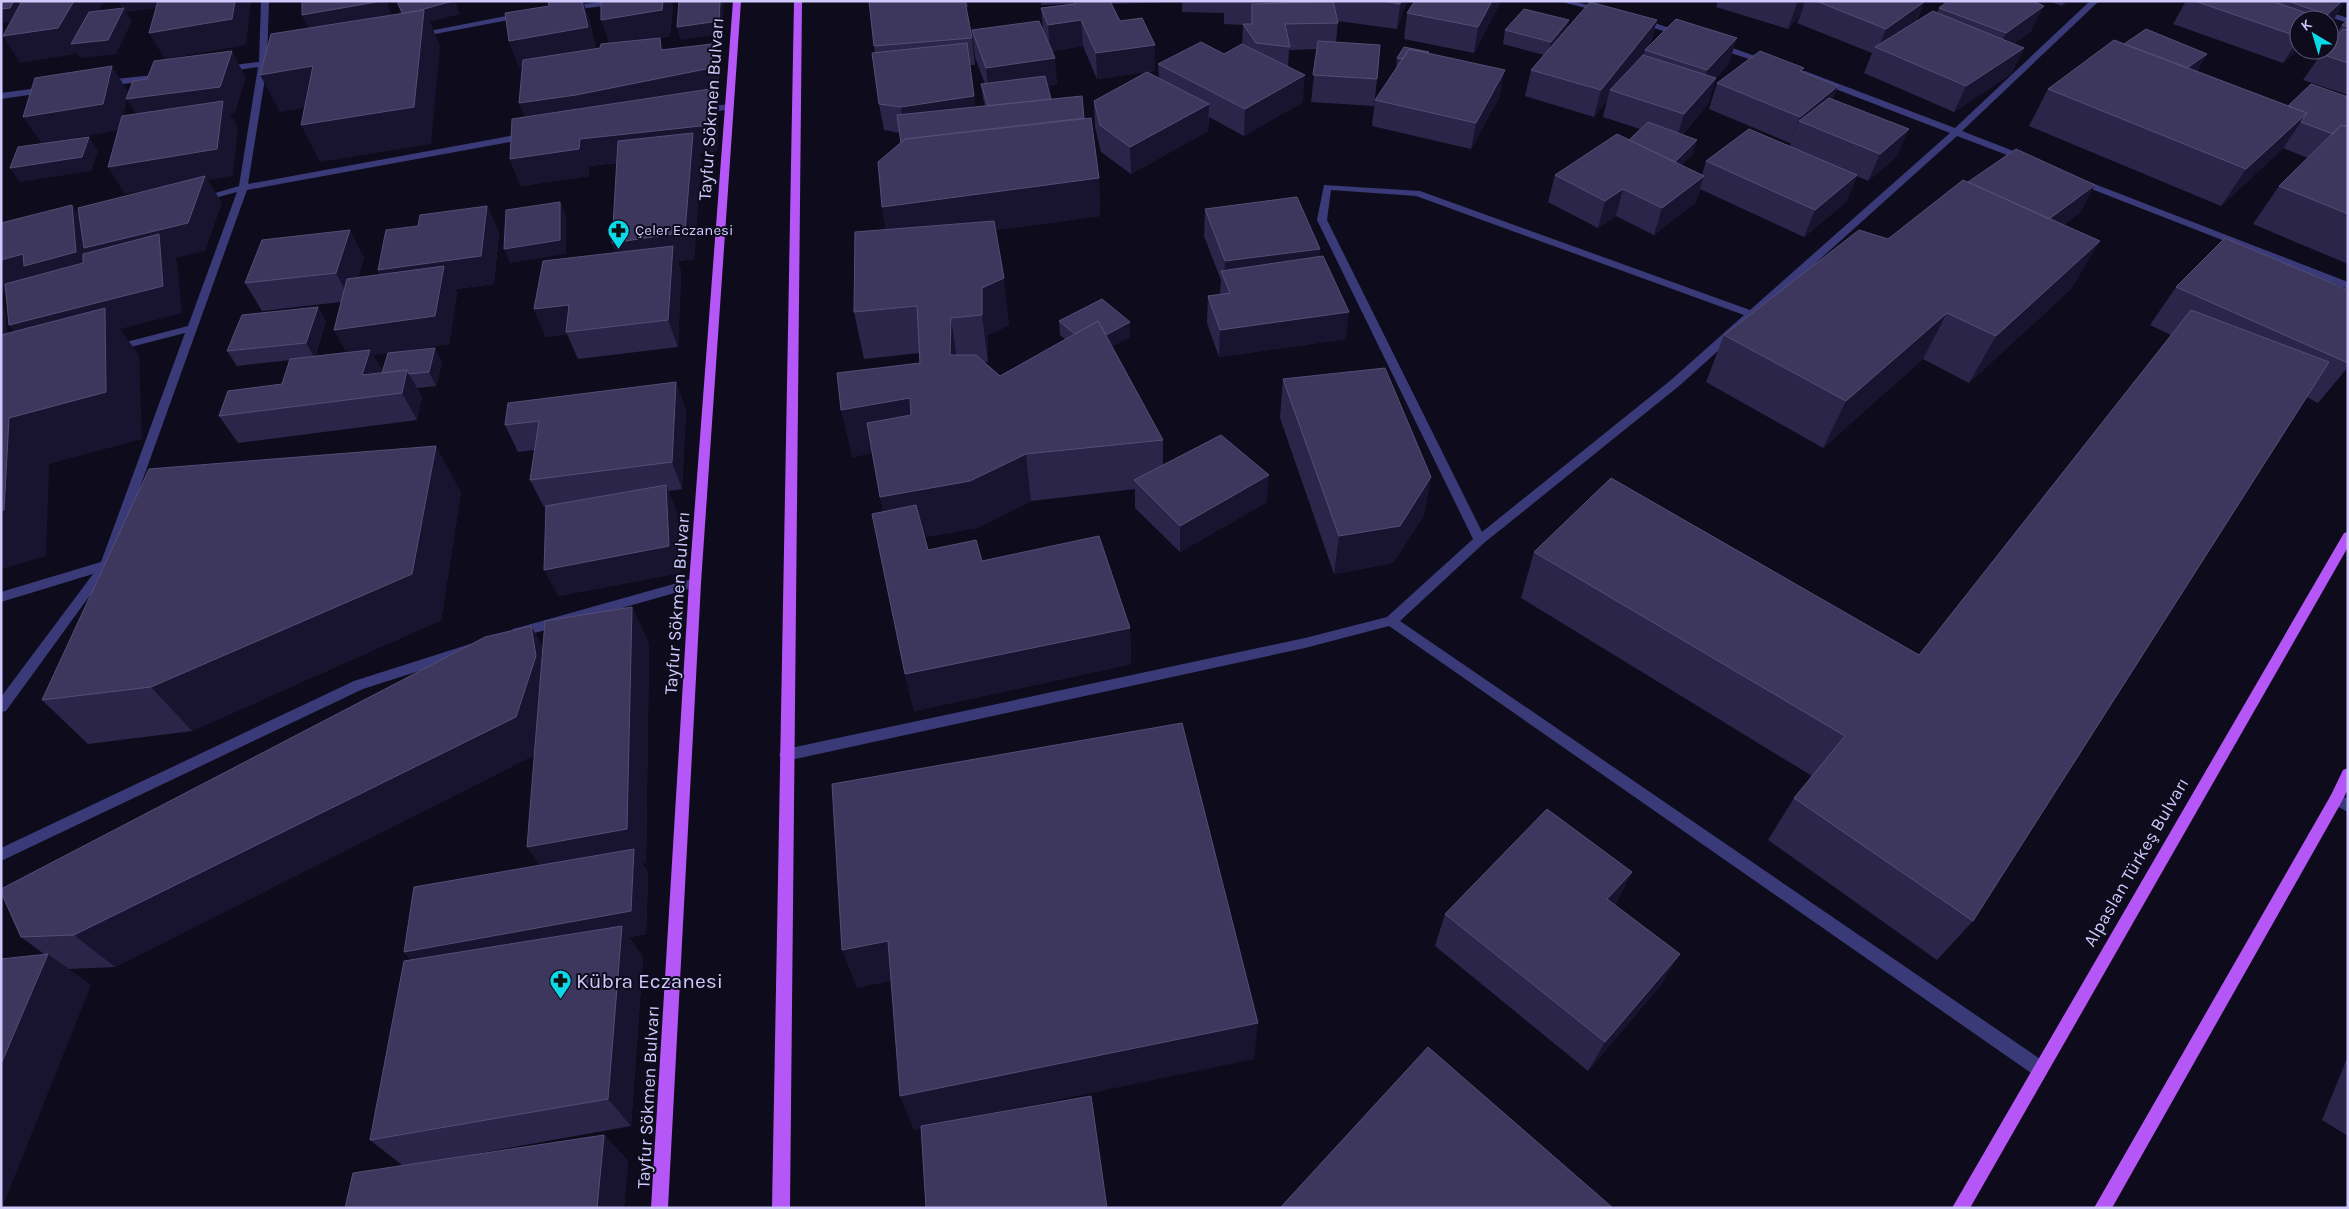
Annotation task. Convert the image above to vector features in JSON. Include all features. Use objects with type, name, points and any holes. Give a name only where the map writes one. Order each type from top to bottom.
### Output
[{"type":"main road","name":"Tayfur Sökmen Bulvarı","points":[[659,1208],[695,583],[737,1]]},
{"type":"main road","points":[[781,1208],[798,1]]},
{"type":"main road","name":"Alpaslan Türkeş Bulvarı","points":[[1960,1208],[2348,536]]},
{"type":"main road","points":[[2102,1208],[2342,803],[2348,774]]},
{"type":"street","points":[[1,707],[106,565],[243,188],[263,64],[265,1]]},
{"type":"street","points":[[564,8],[631,1]]},
{"type":"street","points":[[1562,1],[1607,11]]},
{"type":"street","points":[[786,755],[1305,642],[1391,621],[1480,540],[1675,383],[1956,132],[2094,1]]},
{"type":"street","points":[[2286,1],[2348,21]]},
{"type":"street","points":[[408,37],[534,13]]},
{"type":"street","points":[[1634,18],[1690,37]]},
{"type":"street","points":[[1708,43],[1773,64]]},
{"type":"street","points":[[214,70],[282,61]]},
{"type":"street","points":[[1792,70],[1829,82],[2038,164]]},
{"type":"street","points":[[98,84],[176,75]]},
{"type":"street","points":[[1,96],[59,89]]},
{"type":"street","points":[[691,113],[729,107]]},
{"type":"street","points":[[194,200],[243,188],[537,135]]},
{"type":"street","points":[[2074,179],[2348,286]]},
{"type":"street","points":[[1480,540],[1322,220],[1327,187],[1416,193],[1751,314]]},
{"type":"street","points":[[106,351],[192,328]]},
{"type":"street","points":[[1,597],[106,565]]},
{"type":"street","points":[[506,637],[695,583]]},
{"type":"street","points":[[1391,621],[2040,1069]]},
{"type":"street","points":[[1,855],[359,685],[479,646]]},
{"type":"building","points":[[1,1],[14,1],[10,8],[1,9]]},
{"type":"building","points":[[22,1],[74,1],[58,28],[3,36]]},
{"type":"building","points":[[158,1],[235,1],[232,19],[149,33]]},
{"type":"building","points":[[302,1],[382,1],[302,15]]},
{"type":"building","points":[[397,1],[453,1],[402,13]]},
{"type":"building","points":[[548,1],[582,1],[588,27],[509,41],[505,13],[549,6]]},
{"type":"building","points":[[601,1],[663,1],[662,10],[601,20]]},
{"type":"building","points":[[679,1],[720,1],[719,21],[677,27]]},
{"type":"building","points":[[869,1],[965,1],[972,38],[874,46]]},
{"type":"building","points":[[1074,1],[1110,1],[1120,21],[1142,18],[1155,45],[1096,53],[1081,20],[1048,25],[1041,8],[1075,4]]},
{"type":"building","points":[[1333,1],[1338,23],[1285,24],[1290,47],[1256,43],[1243,24],[1252,24],[1252,4]]},
{"type":"building","points":[[1383,1],[1401,1],[1400,4]]},
{"type":"building","points":[[1415,1],[1492,1],[1478,27],[1407,13]]},
{"type":"building","points":[[1816,1],[1923,1],[1924,2],[1886,29]]},
{"type":"building","points":[[1948,1],[2032,1],[2044,6],[2006,33],[1939,8]]},
{"type":"building","points":[[2195,1],[2272,1],[2298,10],[2289,10],[2289,34]]},
{"type":"building","points":[[2288,1],[2342,1],[2332,10],[2313,10]]},
{"type":"building","points":[[1590,2],[1657,20],[1601,90],[1531,70]]},
{"type":"building","points":[[124,8],[108,40],[71,44],[89,12]]},
{"type":"building","points":[[1524,9],[1569,20],[1551,42],[1505,30]]},
{"type":"building","points":[[424,10],[414,107],[301,125],[313,66],[260,75],[271,34]]},
{"type":"building","points":[[1933,11],[2024,48],[1966,86],[1875,47]]},
{"type":"building","points":[[1676,19],[1737,38],[1707,70],[1645,50]]},
{"type":"building","points":[[2348,20],[2348,27],[2342,25]]},
{"type":"building","points":[[1039,21],[1055,58],[986,68],[972,30]]},
{"type":"building","points":[[2146,29],[2207,54],[2187,68],[2124,44]]},
{"type":"building","points":[[2343,29],[2348,30],[2348,63],[2339,60],[2339,34]]},
{"type":"building","points":[[660,38],[661,50],[712,44],[711,68],[576,95],[519,103],[523,60],[600,48],[601,44]]},
{"type":"building","points":[[2114,40],[2307,113],[2246,169],[2048,89]]},
{"type":"building","points":[[1318,41],[1380,45],[1377,79],[1313,75]]},
{"type":"building","points":[[1201,42],[1224,54],[1242,44],[1305,75],[1245,109],[1158,64]]},
{"type":"building","points":[[967,43],[974,96],[901,107],[879,104],[872,53]]},
{"type":"building","points":[[1404,47],[1429,52],[1409,49],[1403,59],[1397,58]]},
{"type":"building","points":[[1409,49],[1505,70],[1476,123],[1375,100]]},
{"type":"building","points":[[232,51],[220,87],[126,99],[133,81],[147,79],[154,61]]},
{"type":"building","points":[[1760,51],[1804,68],[1800,71],[1838,86],[1800,117],[1717,83]]},
{"type":"building","points":[[1643,55],[1716,78],[1684,114],[1610,90]]},
{"type":"building","points":[[112,66],[103,104],[23,117],[35,78]]},
{"type":"building","points":[[1147,72],[1209,104],[1130,147],[1100,125],[1094,101]]},
{"type":"building","points":[[1045,76],[1051,99],[988,106],[981,84]]},
{"type":"building","points":[[2311,84],[2348,97],[2348,127],[2341,125],[2333,134],[2301,122],[2307,113],[2288,106]]},
{"type":"building","points":[[710,89],[710,125],[580,139],[579,149],[510,159],[512,119]]},
{"type":"building","points":[[1082,96],[1084,118],[905,139],[901,143],[897,115]]},
{"type":"building","points":[[1829,98],[1909,129],[1880,154],[1799,121]]},
{"type":"building","points":[[223,101],[217,149],[108,167],[122,116]]},
{"type":"building","points":[[1091,118],[1099,178],[882,207],[878,162],[905,139]]},
{"type":"building","points":[[1648,122],[1697,140],[1675,162],[1629,140]]},
{"type":"building","points":[[2341,125],[2348,127],[2348,214],[2279,186]]},
{"type":"building","points":[[1749,129],[1857,175],[1815,210],[1706,161]]},
{"type":"building","points":[[693,133],[685,232],[612,243],[618,141]]},
{"type":"building","points":[[1617,134],[1704,176],[1662,208],[1623,189],[1605,201],[1555,175]]},
{"type":"building","points":[[89,137],[82,157],[10,168],[18,147]]},
{"type":"building","points":[[2016,149],[2095,185],[2049,219],[1968,182]]},
{"type":"building","points":[[205,176],[188,223],[84,248],[78,208]]},
{"type":"building","points":[[1963,180],[2100,241],[1996,336],[1947,313],[1846,401],[1724,335],[1859,230],[1888,239]]},
{"type":"building","points":[[1297,197],[1320,249],[1225,261],[1205,209]]},
{"type":"building","points":[[560,202],[560,240],[504,249],[506,210]]},
{"type":"building","points":[[72,205],[76,252],[24,266],[23,254],[1,260],[1,223]]},
{"type":"building","points":[[487,206],[481,256],[378,270],[386,230],[418,226],[420,215]]},
{"type":"building","points":[[994,221],[1004,278],[982,288],[982,315],[951,318],[950,355],[976,355],[1000,376],[1098,321],[1163,440],[1026,454],[970,481],[880,497],[867,423],[911,415],[910,398],[841,410],[837,373],[920,363],[917,306],[854,312],[855,232]]},
{"type":"building","points":[[350,230],[336,273],[245,283],[262,240]]},
{"type":"building","points":[[159,234],[163,286],[9,325],[5,284],[83,263],[83,254]]},
{"type":"building","points":[[2225,238],[2348,290],[2348,363],[2176,287]]},
{"type":"building","points":[[673,246],[668,320],[566,332],[569,305],[534,309],[543,261]]},
{"type":"building","points":[[1323,256],[1349,312],[1220,330],[1208,296],[1230,293],[1221,271]]},
{"type":"building","points":[[444,266],[435,316],[334,330],[347,279]]},
{"type":"building","points":[[1102,299],[1130,322],[1106,335],[1098,321],[1075,334],[1059,321]]},
{"type":"building","points":[[318,307],[306,343],[227,351],[242,315]]},
{"type":"building","points":[[105,308],[106,392],[9,418],[4,510],[1,510],[1,335]]},
{"type":"building","points":[[2191,310],[2329,362],[1973,921],[1794,798],[1845,736],[1534,552],[1611,478],[1919,655]]},
{"type":"building","points":[[435,348],[429,372],[409,374],[407,370],[382,373],[388,353]]},
{"type":"building","points":[[370,350],[362,375],[407,370],[402,393],[219,416],[228,391],[282,384],[290,359]]},
{"type":"building","points":[[1385,368],[1431,477],[1400,526],[1339,536],[1283,379]]},
{"type":"building","points":[[676,382],[672,462],[530,480],[539,421],[505,425],[508,403]]},
{"type":"building","points":[[1221,435],[1269,475],[1180,526],[1134,480]]},
{"type":"building","points":[[436,446],[412,574],[151,687],[42,700],[149,469]]},
{"type":"building","points":[[666,485],[669,546],[544,570],[546,506]]},
{"type":"building","points":[[916,505],[928,550],[976,540],[982,561],[1099,536],[1130,628],[905,674],[872,514]]},
{"type":"building","points":[[632,607],[627,829],[527,847],[545,621]]},
{"type":"building","points":[[531,626],[536,656],[516,717],[74,935],[21,937],[1,889],[485,637]]},
{"type":"building","points":[[1182,723],[1258,1023],[900,1096],[888,941],[842,950],[832,784]]},
{"type":"building","points":[[1547,809],[1632,872],[1607,899],[1680,954],[1605,1042],[1445,914]]},
{"type":"building","points":[[634,849],[631,911],[404,952],[414,887]]},
{"type":"building","points":[[622,926],[608,1099],[370,1140],[404,961]]},
{"type":"building","points":[[48,954],[1,1064],[1,959]]},
{"type":"building","points":[[1428,1047],[1613,1208],[1280,1208]]},
{"type":"building","points":[[1091,1096],[1107,1208],[926,1208],[921,1126]]},
{"type":"building","points":[[604,1135],[597,1208],[345,1208],[353,1173]]},
{"type":"place","name":"Çeler Eczanesi","points":[[619,249]]},
{"type":"place","name":"Kübra Eczanesi","points":[[560,1000]]}]
